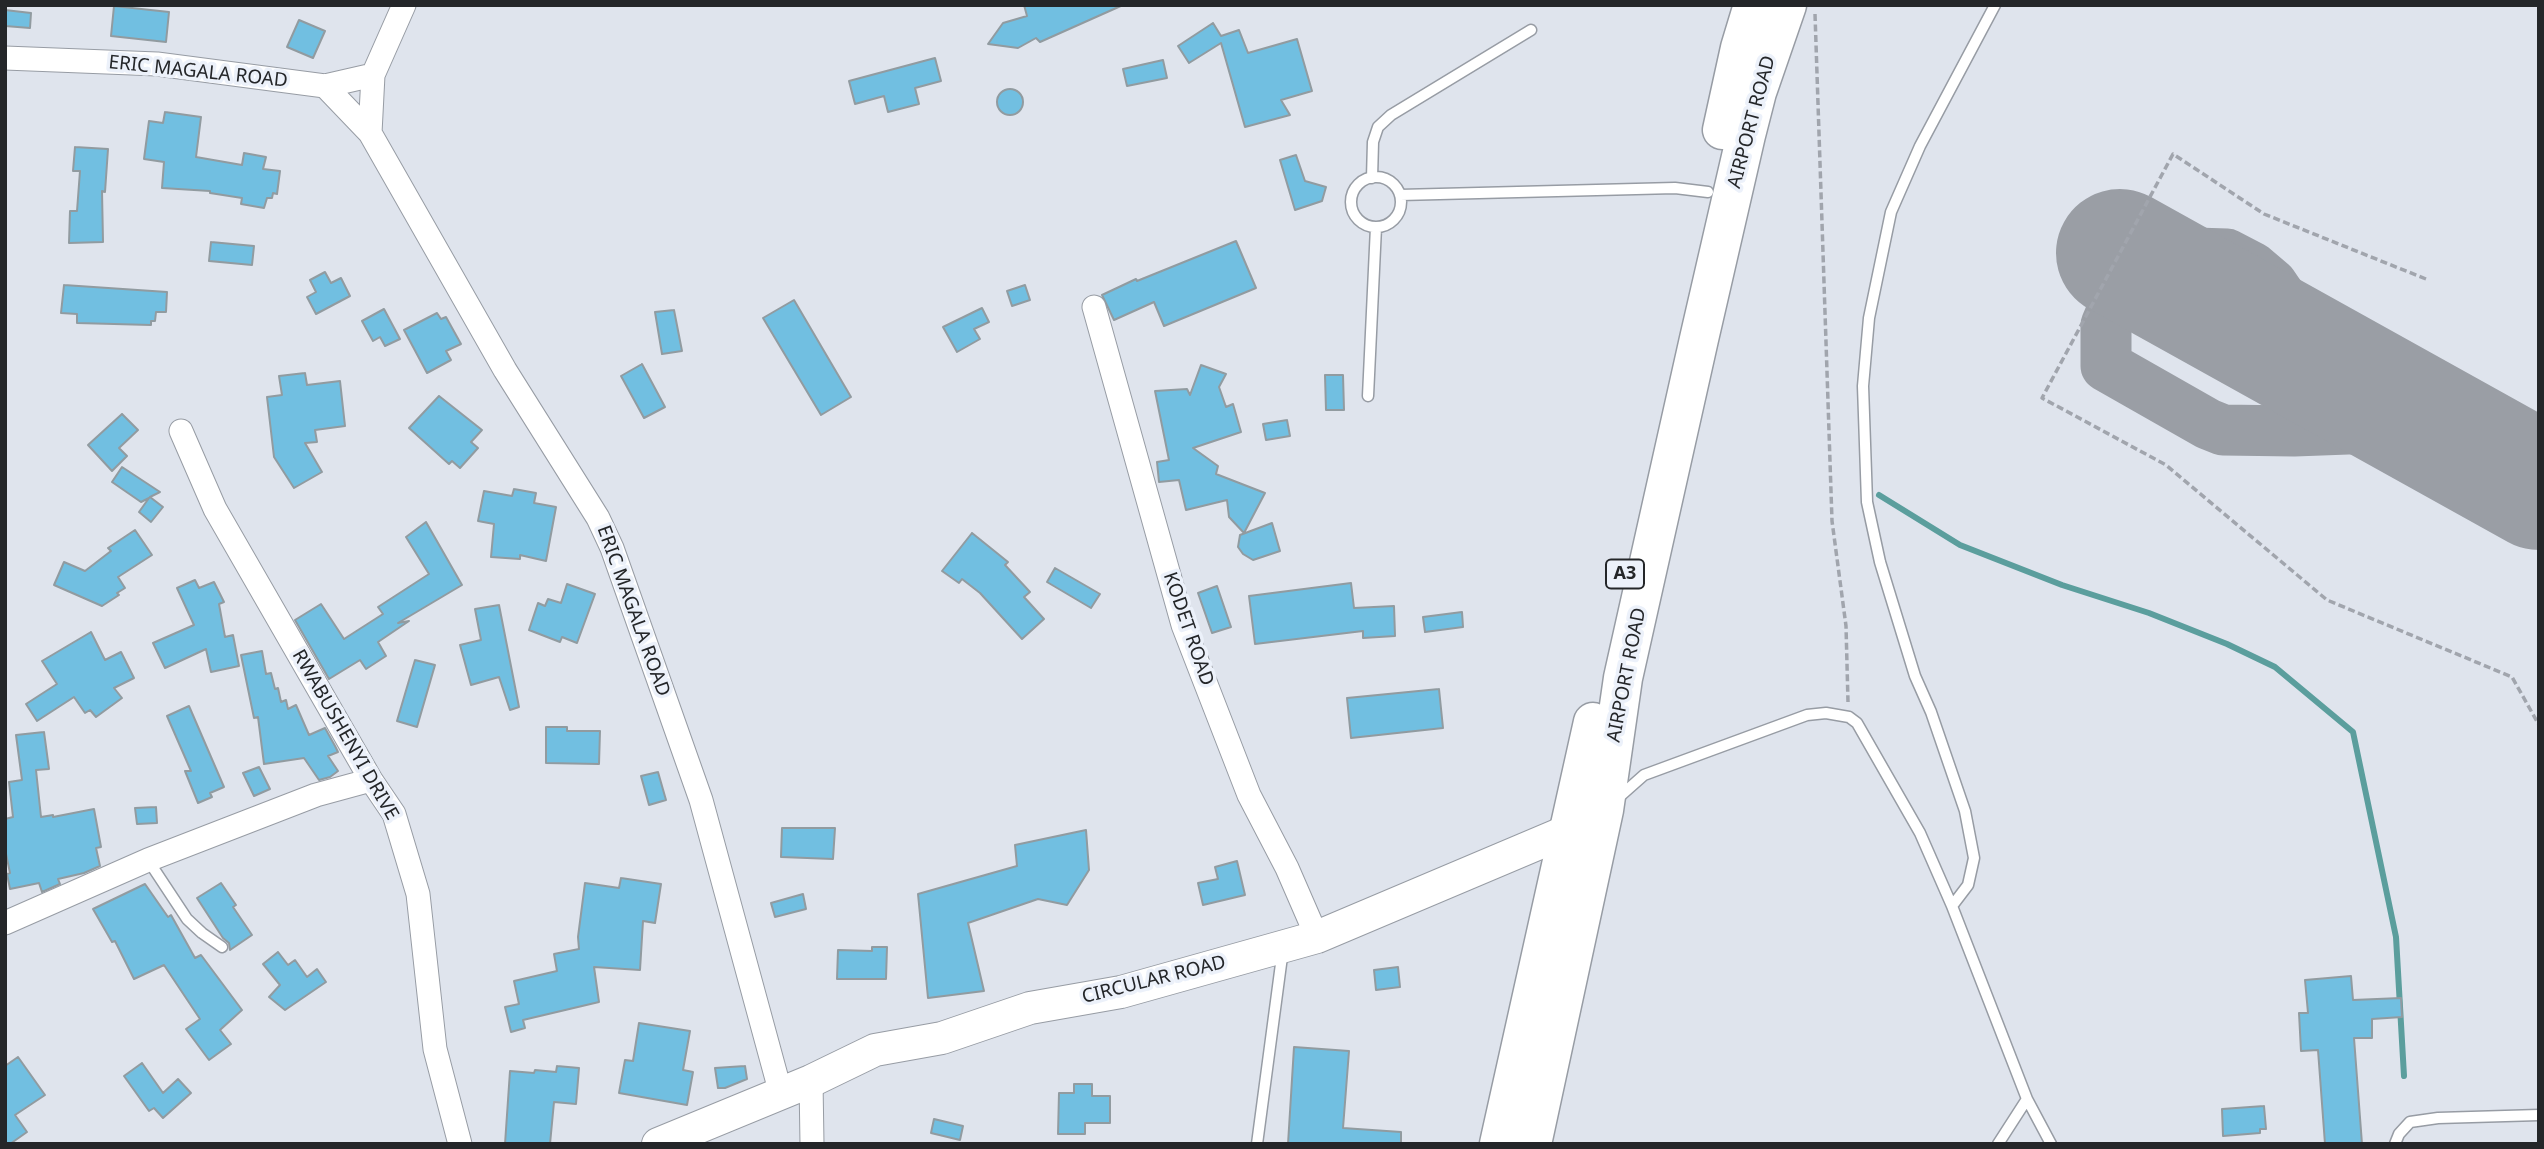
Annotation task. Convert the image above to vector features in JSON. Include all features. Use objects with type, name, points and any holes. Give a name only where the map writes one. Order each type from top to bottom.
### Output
[{"type":"highway","name":"AIRPORT ROAD","points":[[1499,1144],[1740,48],[1753,5]]},
{"type":"highway","name":"AIRPORT ROAD","points":[[1532,1144],[1604,810],[1623,678],[1746,135],[1757,92],[1787,5]]},
{"type":"street","points":[[370,133],[373,75],[404,5]]},
{"type":"street","name":"ERIC MAGALA ROAD","points":[[5,58],[157,64],[325,86],[370,133],[505,370],[598,518],[612,548],[701,800],[781,1094]]},
{"type":"street","points":[[325,86],[373,75]]},
{"type":"street","name":"KODET ROAD","points":[[1094,307],[1183,625],[1249,795],[1287,868],[1317,937]]},
{"type":"street","name":"RWABUSHENYI DRIVE","points":[[181,431],[215,509],[371,780],[394,814],[418,894],[435,1049],[460,1144]]},
{"type":"street","points":[[5,923],[148,860],[316,794],[371,780]]},
{"type":"street","name":"CIRCULAR ROAD","points":[[658,1144],[781,1094],[875,1050],[942,1038],[1030,1008],[1121,992],[1317,937],[1570,830],[1604,810]]},
{"type":"street","points":[[811,1081],[812,1144]]},
{"type":"lane","points":[[1952,906],[1968,885],[1974,858],[1965,811],[1931,712],[1915,676],[1880,562],[1867,502],[1863,386],[1869,318],[1891,212],[1920,146],[1995,5]]},
{"type":"lane","points":[[1372,177],[1373,142],[1378,127],[1391,115],[1531,30]]},
{"type":"lane","points":[[1372,177],[1392,183],[1400,195],[1399,213],[1393,221],[1376,228],[1356,218],[1351,202],[1357,186],[1372,177]]},
{"type":"lane","points":[[1400,195],[1675,188],[1708,192]]},
{"type":"lane","points":[[1368,396],[1376,228]]},
{"type":"lane","points":[[1604,810],[1644,775],[1807,715],[1826,713],[1849,717],[1857,723],[1920,833],[1952,906],[2028,1100],[2051,1144]]},
{"type":"lane","points":[[148,860],[187,919],[222,947]]},
{"type":"lane","points":[[1258,1144],[1283,947]]},
{"type":"lane","points":[[1998,1144],[2028,1100]]},
{"type":"lane","points":[[2395,1144],[2399,1134],[2410,1122],[2438,1118],[2539,1115]]},
{"type":"path","points":[[1814,5],[1832,521],[1846,626],[1849,717]]},
{"type":"path","points":[[2426,279],[2264,214],[2173,154],[2042,398],[2166,465],[2327,600],[2512,677],[2539,725]]},
{"type":"building","points":[[1024,5],[1123,5],[1040,42],[1036,38],[1018,48],[988,44],[1003,23],[1027,16]]},
{"type":"building","points":[[114,6],[169,12],[166,42],[111,36]]},
{"type":"building","points":[[5,10],[31,13],[30,28],[5,26]]},
{"type":"building","points":[[299,20],[325,31],[313,58],[287,47]]},
{"type":"building","points":[[1213,23],[1221,36],[1239,30],[1248,53],[1297,39],[1312,91],[1281,100],[1290,115],[1245,127],[1221,43],[1189,63],[1178,46]]},
{"type":"building","points":[[935,58],[941,81],[915,88],[919,104],[888,112],[884,96],[855,104],[849,81]]},
{"type":"building","points":[[1163,60],[1167,78],[1127,86],[1123,69]]},
{"type":"building","points":[[1010,89],[1019,93],[1023,102],[1019,111],[1010,115],[1001,111],[997,102],[1001,93]]},
{"type":"building","points":[[165,112],[201,117],[196,157],[242,165],[244,153],[266,157],[263,169],[280,171],[277,194],[273,193],[272,198],[267,198],[264,208],[241,204],[242,198],[210,191],[162,188],[164,162],[144,159],[149,121],[163,123]]},
{"type":"building","points":[[75,147],[108,149],[105,192],[102,191],[103,242],[69,243],[70,211],[77,211],[80,171],[73,171]]},
{"type":"building","points":[[1296,155],[1305,181],[1326,187],[1322,201],[1295,210],[1280,160]]},
{"type":"building","points":[[1236,241],[1256,288],[1164,326],[1154,302],[1114,320],[1102,295],[1136,279],[1137,281]]},
{"type":"building","points":[[211,242],[254,246],[252,265],[209,261]]},
{"type":"building","points":[[325,272],[331,283],[341,278],[350,296],[316,314],[307,297],[316,292],[310,280]]},
{"type":"building","points":[[64,285],[167,292],[166,312],[156,312],[155,321],[151,321],[151,325],[77,323],[77,314],[61,313]]},
{"type":"building","points":[[1025,285],[1030,300],[1012,306],[1007,291]]},
{"type":"building","points":[[794,300],[851,397],[821,415],[763,318]]},
{"type":"building","points":[[982,308],[989,322],[974,329],[980,339],[957,352],[943,327]]},
{"type":"building","points":[[384,309],[400,339],[385,346],[380,337],[373,341],[362,321]]},
{"type":"building","points":[[674,310],[682,351],[662,354],[655,312]]},
{"type":"building","points":[[437,313],[441,319],[446,317],[461,344],[446,351],[451,360],[427,373],[404,330]]},
{"type":"building","points":[[642,364],[665,407],[644,418],[621,376]]},
{"type":"building","points":[[1201,365],[1226,374],[1219,387],[1226,407],[1233,404],[1241,432],[1193,448],[1218,466],[1216,474],[1265,493],[1244,533],[1229,517],[1227,500],[1186,510],[1179,480],[1159,482],[1157,462],[1169,460],[1155,391],[1187,389],[1190,395]]},
{"type":"building","points":[[305,373],[307,385],[340,381],[345,426],[315,430],[317,442],[305,443],[322,472],[294,488],[274,457],[267,397],[282,395],[279,376]]},
{"type":"building","points":[[1325,375],[1343,375],[1344,410],[1326,410]]},
{"type":"building","points":[[439,396],[482,430],[471,442],[478,448],[460,468],[452,461],[449,464],[409,428]]},
{"type":"building","points":[[122,414],[138,430],[119,448],[127,456],[112,471],[88,445]]},
{"type":"building","points":[[1287,420],[1290,436],[1266,440],[1263,424]]},
{"type":"building","points":[[122,467],[160,492],[150,497],[163,507],[151,522],[139,512],[149,498],[141,502],[112,482]]},
{"type":"building","points":[[514,489],[536,493],[534,503],[556,507],[546,561],[520,555],[520,559],[491,557],[494,524],[478,521],[484,491],[512,496]]},
{"type":"building","points":[[426,522],[462,585],[398,623],[409,621],[378,642],[386,656],[366,669],[360,660],[329,679],[295,620],[321,604],[344,639],[383,614],[378,607],[429,574],[406,537]]},
{"type":"building","points":[[1272,523],[1280,551],[1253,560],[1243,554],[1238,547],[1240,535]]},
{"type":"building","points":[[135,530],[152,555],[118,577],[125,588],[117,593],[119,595],[102,606],[54,585],[64,562],[85,571],[111,551],[108,548]]},
{"type":"building","points":[[972,533],[1008,562],[1005,565],[1030,592],[1024,597],[1044,619],[1022,639],[980,593],[962,579],[959,583],[942,571]]},
{"type":"building","points":[[1055,568],[1100,594],[1091,608],[1047,582]]},
{"type":"building","points":[[195,580],[199,588],[214,582],[224,602],[219,604],[225,637],[233,635],[239,666],[211,672],[206,649],[165,668],[153,643],[194,625],[177,588]]},
{"type":"building","points":[[1351,583],[1354,608],[1394,606],[1395,636],[1363,638],[1363,631],[1255,644],[1249,596]]},
{"type":"building","points":[[567,584],[595,594],[577,643],[562,637],[560,642],[529,630],[538,603],[545,606],[548,599],[561,603]]},
{"type":"building","points":[[1217,586],[1231,627],[1212,633],[1198,593]]},
{"type":"building","points":[[499,605],[519,707],[510,710],[499,677],[471,685],[460,645],[481,640],[475,609]]},
{"type":"building","points":[[1462,612],[1463,627],[1425,632],[1423,617]]},
{"type":"building","points":[[91,632],[105,660],[121,652],[134,678],[114,688],[122,698],[96,717],[90,710],[85,713],[74,697],[37,721],[26,704],[57,684],[42,661]]},
{"type":"building","points":[[262,651],[266,674],[271,673],[281,702],[286,700],[288,709],[296,705],[309,735],[325,728],[335,746],[338,752],[328,756],[338,771],[330,777],[319,780],[304,758],[264,764],[258,717],[254,718],[241,655]]},
{"type":"building","points":[[415,660],[435,665],[417,727],[397,721]]},
{"type":"building","points":[[1439,689],[1443,728],[1351,738],[1347,698]]},
{"type":"building","points":[[189,706],[224,787],[210,793],[212,797],[198,803],[185,771],[191,771],[167,716]]},
{"type":"building","points":[[546,727],[567,727],[567,731],[600,731],[599,764],[546,763]]},
{"type":"building","points":[[44,732],[49,769],[36,770],[41,817],[94,809],[101,847],[96,848],[100,866],[58,879],[60,884],[42,892],[39,883],[10,889],[5,849],[5,819],[13,817],[9,782],[22,780],[16,735]]},
{"type":"building","points":[[259,767],[270,789],[254,796],[243,773]]},
{"type":"building","points":[[658,772],[666,800],[649,805],[641,776]]},
{"type":"building","points":[[156,807],[157,823],[137,824],[135,808]]},
{"type":"building","points":[[782,828],[835,828],[833,859],[781,857]]},
{"type":"building","points":[[1086,830],[1089,870],[1067,905],[1038,899],[968,923],[984,991],[928,998],[918,894],[1017,866],[1015,845]]},
{"type":"building","points":[[1237,861],[1245,895],[1203,905],[1198,883],[1218,879],[1215,867]]},
{"type":"building","points":[[621,878],[661,884],[655,923],[643,921],[640,970],[594,967],[599,1002],[523,1020],[525,1028],[511,1032],[505,1007],[519,1004],[514,981],[557,971],[554,954],[579,949],[585,883],[619,888]]},
{"type":"building","points":[[221,883],[252,935],[230,950],[229,943],[197,898]]},
{"type":"building","points":[[145,884],[168,917],[171,915],[195,958],[201,955],[242,1010],[220,1030],[231,1044],[209,1060],[186,1029],[200,1019],[164,965],[134,979],[115,941],[112,942],[93,909]]},
{"type":"building","points":[[803,894],[806,909],[775,917],[771,903]]},
{"type":"building","points":[[872,947],[887,947],[886,979],[837,979],[838,950],[872,951]]},
{"type":"building","points":[[278,952],[288,965],[295,960],[307,977],[317,969],[326,982],[285,1010],[269,997],[280,985],[263,964]]},
{"type":"building","points":[[1398,967],[1400,987],[1376,990],[1374,970]]},
{"type":"building","points":[[2351,976],[2353,1000],[2401,998],[2402,1017],[2372,1019],[2372,1038],[2354,1038],[2362,1144],[2325,1144],[2318,1050],[2301,1051],[2299,1013],[2308,1013],[2305,980]]},
{"type":"building","points":[[639,1023],[690,1031],[683,1070],[693,1072],[687,1105],[619,1093],[625,1060],[633,1061]]},
{"type":"building","points":[[1294,1047],[1349,1051],[1343,1128],[1401,1132],[1401,1144],[1288,1144]]},
{"type":"building","points":[[18,1057],[45,1095],[15,1115],[27,1132],[10,1144],[5,1144],[5,1066]]},
{"type":"building","points":[[142,1063],[163,1093],[178,1079],[191,1093],[163,1118],[154,1108],[149,1111],[124,1076]]},
{"type":"building","points":[[557,1066],[579,1068],[576,1104],[554,1102],[550,1144],[505,1144],[510,1071],[556,1072]]},
{"type":"building","points":[[745,1066],[747,1079],[718,1088],[715,1068]]},
{"type":"building","points":[[1074,1084],[1092,1084],[1092,1096],[1110,1096],[1110,1123],[1085,1123],[1085,1134],[1058,1134],[1059,1093],[1074,1093]]},
{"type":"building","points":[[2264,1106],[2266,1129],[2260,1129],[2260,1133],[2223,1136],[2222,1109]]},
{"type":"building","points":[[934,1119],[963,1126],[960,1140],[931,1133]]},
{"type":"waterway","points":[[1879,495],[1960,545],[2062,585],[2149,613],[2227,644],[2275,667],[2353,732],[2396,937],[2404,1076]]},
{"type":"taxiway","points":[[2304,355],[2285,303],[2272,284],[2252,267],[2227,254],[2196,253],[2170,257],[2147,268],[2133,278],[2116,301],[2106,325],[2106,366],[2223,430],[2375,428],[2449,436]]},
{"type":"runway","points":[[2120,253],[2539,486]]}]
